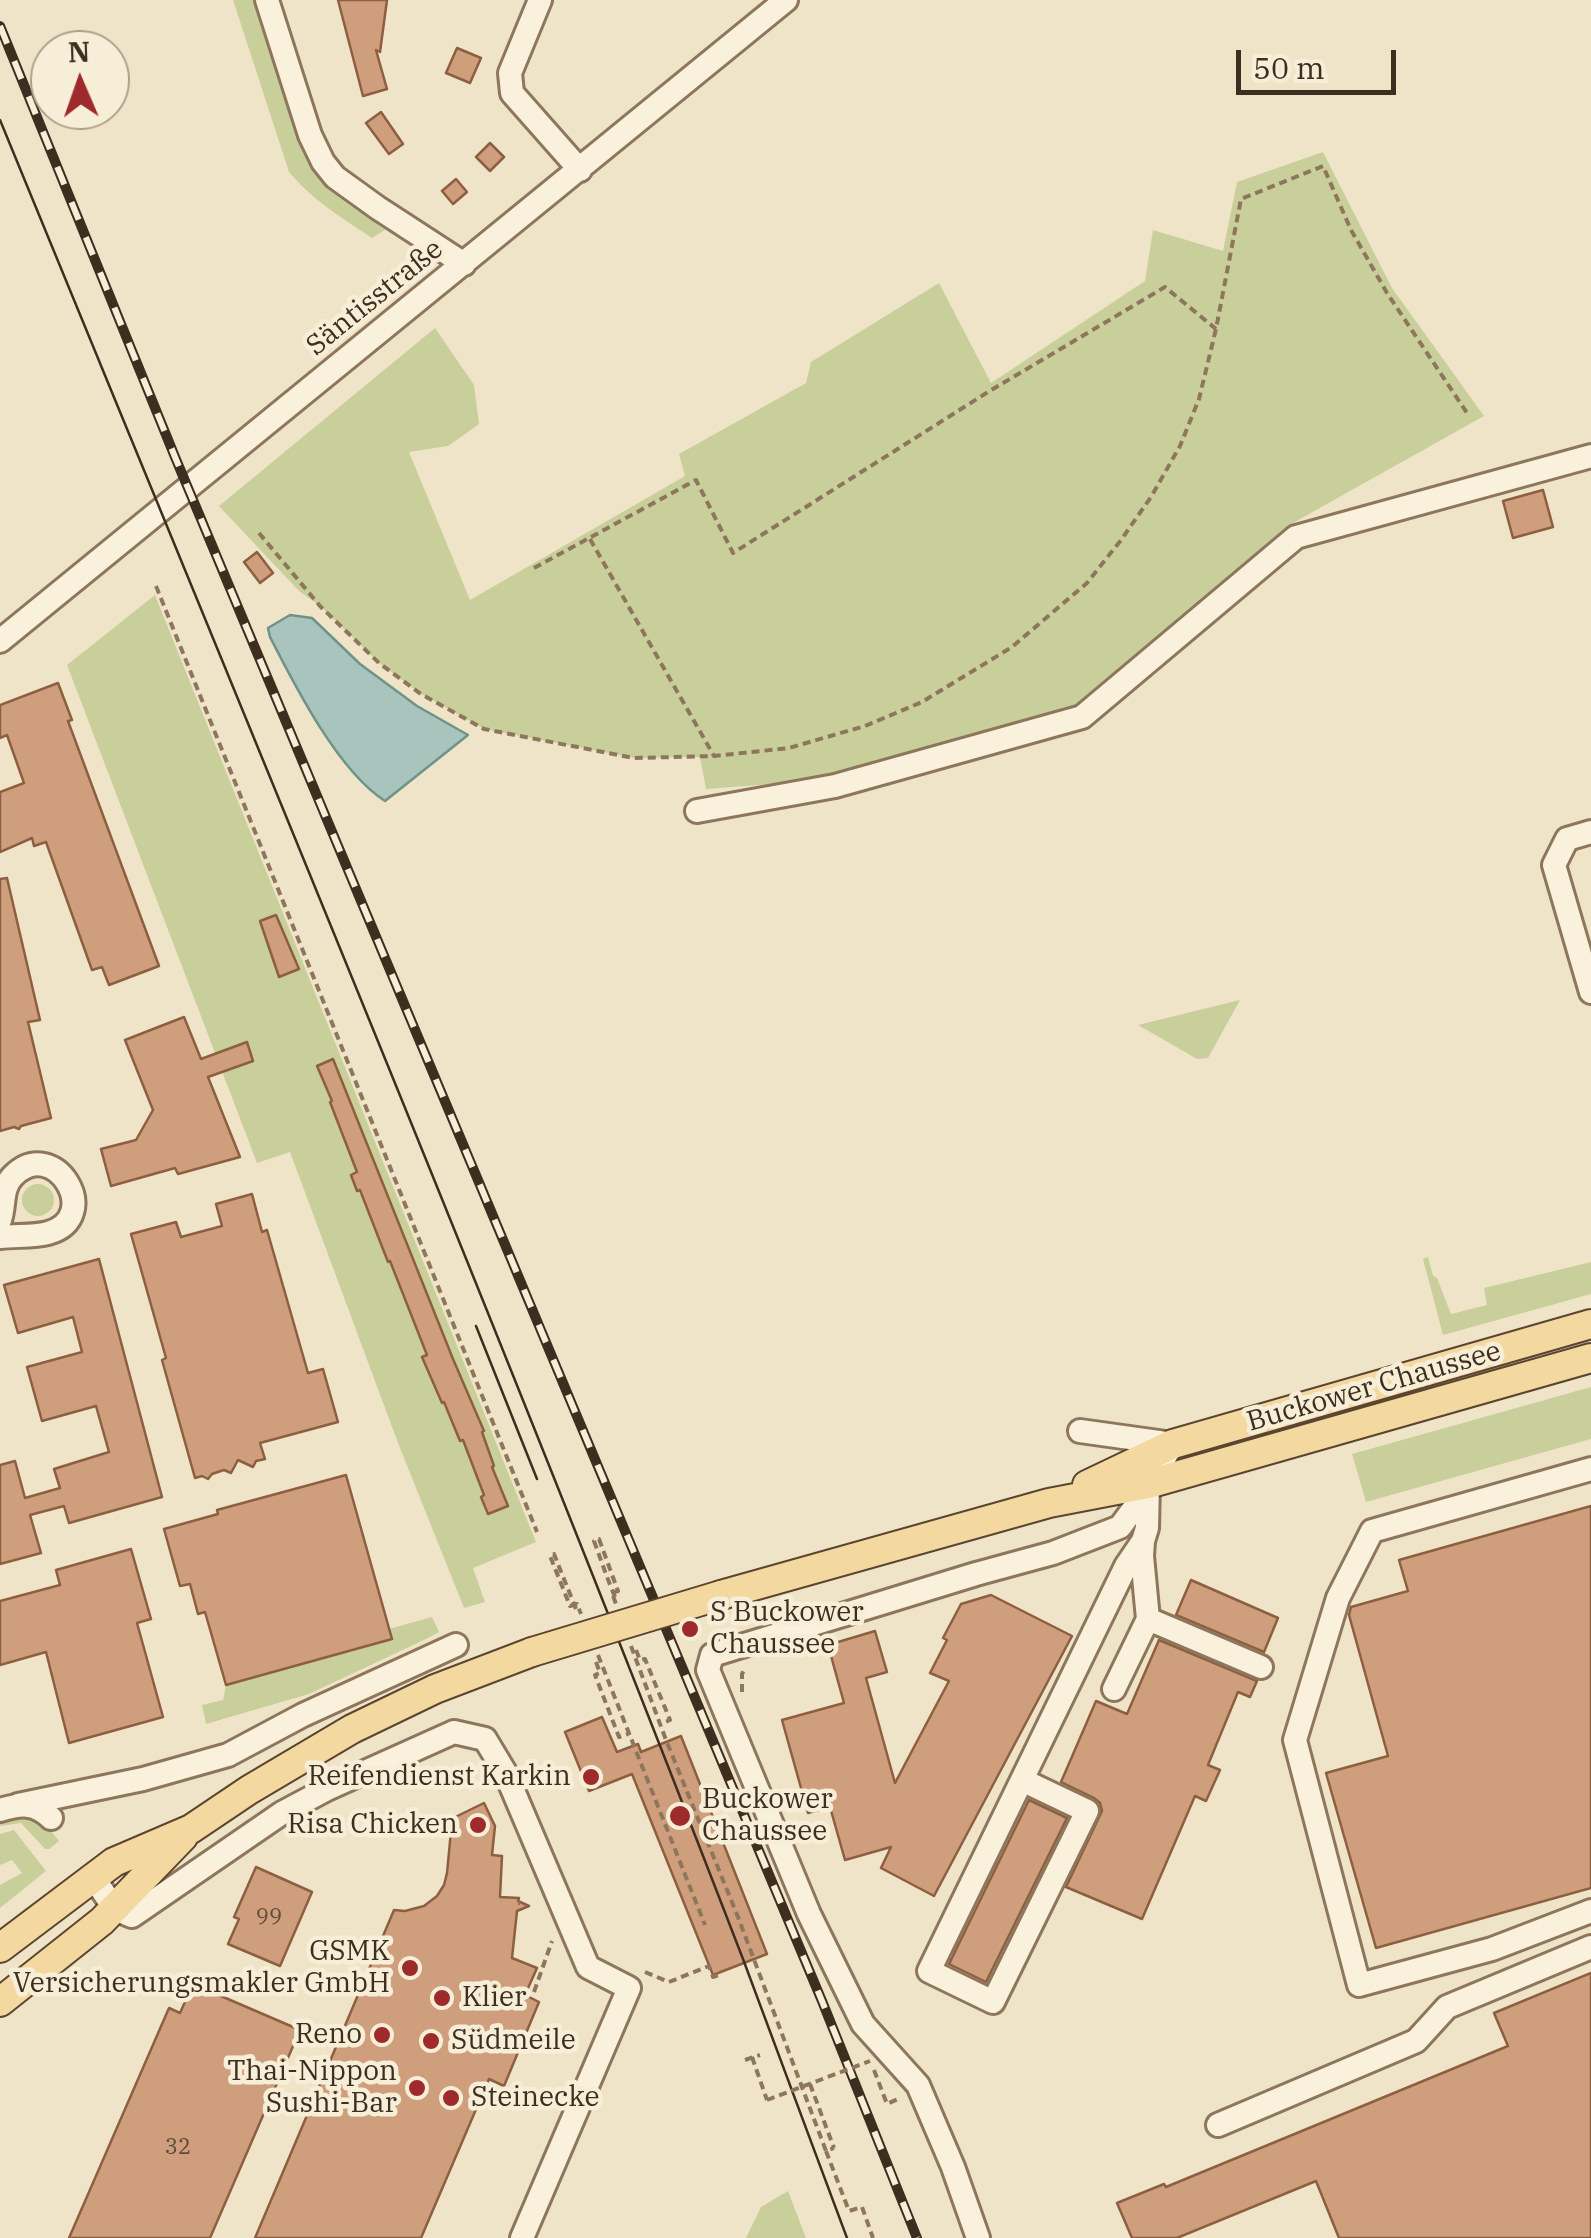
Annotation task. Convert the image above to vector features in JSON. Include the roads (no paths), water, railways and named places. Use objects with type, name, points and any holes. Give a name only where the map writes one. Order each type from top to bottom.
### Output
[{"type":"main road","name":"Buckower Chaussee","points":[[1050,1503],[1173,1444],[1591,1324]]},
{"type":"main road","name":"Buckower Chaussee","points":[[0,1948],[114,1862],[190,1829],[352,1729],[435,1689],[532,1652],[1050,1503],[1148,1484],[1591,1358]]},
{"type":"main road","name":"Buckower Chaussee","points":[[0,2002],[124,1912],[190,1829]]},
{"type":"street","points":[[267,0],[310,135],[323,162],[335,177],[464,264]]},
{"type":"street","points":[[540,0],[510,73],[512,93],[580,170]]},
{"type":"street","name":"Säntisstraße","points":[[0,642],[786,0]]},
{"type":"street","points":[[698,811],[835,786],[1082,717],[1296,537],[1591,456]]},
{"type":"street","points":[[1591,832],[1567,839],[1554,866],[1591,992]]},
{"type":"street","points":[[0,1220],[6,1187],[22,1168],[38,1165],[55,1169],[71,1188],[73,1204],[62,1226],[47,1234],[0,1237]]},
{"type":"street","points":[[1436,1368],[1444,1400]]},
{"type":"street","points":[[978,2238],[918,2085],[863,2024],[809,1914],[708,1670],[712,1655],[1053,1553],[1120,1527],[1173,1444],[1080,1431]]},
{"type":"street","points":[[1591,1468],[1372,1531],[1338,1598],[1296,1740],[1359,1985],[1492,1949],[1591,1912]]},
{"type":"street","points":[[1114,1688],[1148,1618],[1142,1556],[1148,1484]]},
{"type":"street","points":[[1022,1780],[1087,1810],[993,2002],[929,1971],[1126,1566],[1143,1541]]},
{"type":"street","points":[[1148,1618],[1261,1667]]},
{"type":"street","points":[[9,1807],[142,1779],[228,1755],[456,1644]]},
{"type":"street","points":[[93,1877],[124,1912],[282,1813],[454,1732],[485,1739],[506,1774],[588,1967],[629,1988],[522,2238]]},
{"type":"street","points":[[9,1807],[35,1806],[51,1818]]},
{"type":"street","points":[[1218,2125],[1416,2040],[1447,2008],[1591,1946]]},
{"type":"water","points":[[290,615],[312,618],[360,664],[417,706],[468,735],[385,801],[351,770],[335,749],[270,637],[268,628]]},
{"type":"tram line","points":[[0,120],[562,1497],[743,1959],[847,2238]]},
{"type":"tram line","points":[[476,1326],[537,1479]]},
{"type":"railway","points":[[0,26],[175,457],[822,2001],[917,2238]]},
{"type":"place","name":"S Buckower Chaussee","points":[[690,1629]]},
{"type":"place","name":"Reifendienst Karkin","points":[[591,1777]]},
{"type":"place","name":"Buckower Chaussee","points":[[680,1816]]},
{"type":"place","name":"Risa Chicken","points":[[478,1825]]},
{"type":"place","name":"GSMK Versicherungsmakler GmbH","points":[[410,1968]]},
{"type":"place","name":"Klier","points":[[442,1998]]},
{"type":"place","name":"Reno","points":[[382,2035]]},
{"type":"place","name":"Südmeile","points":[[431,2041]]},
{"type":"place","name":"Thai-Nippon Sushi-Bar","points":[[417,2088]]},
{"type":"place","name":"Steinecke","points":[[451,2098]]}]
